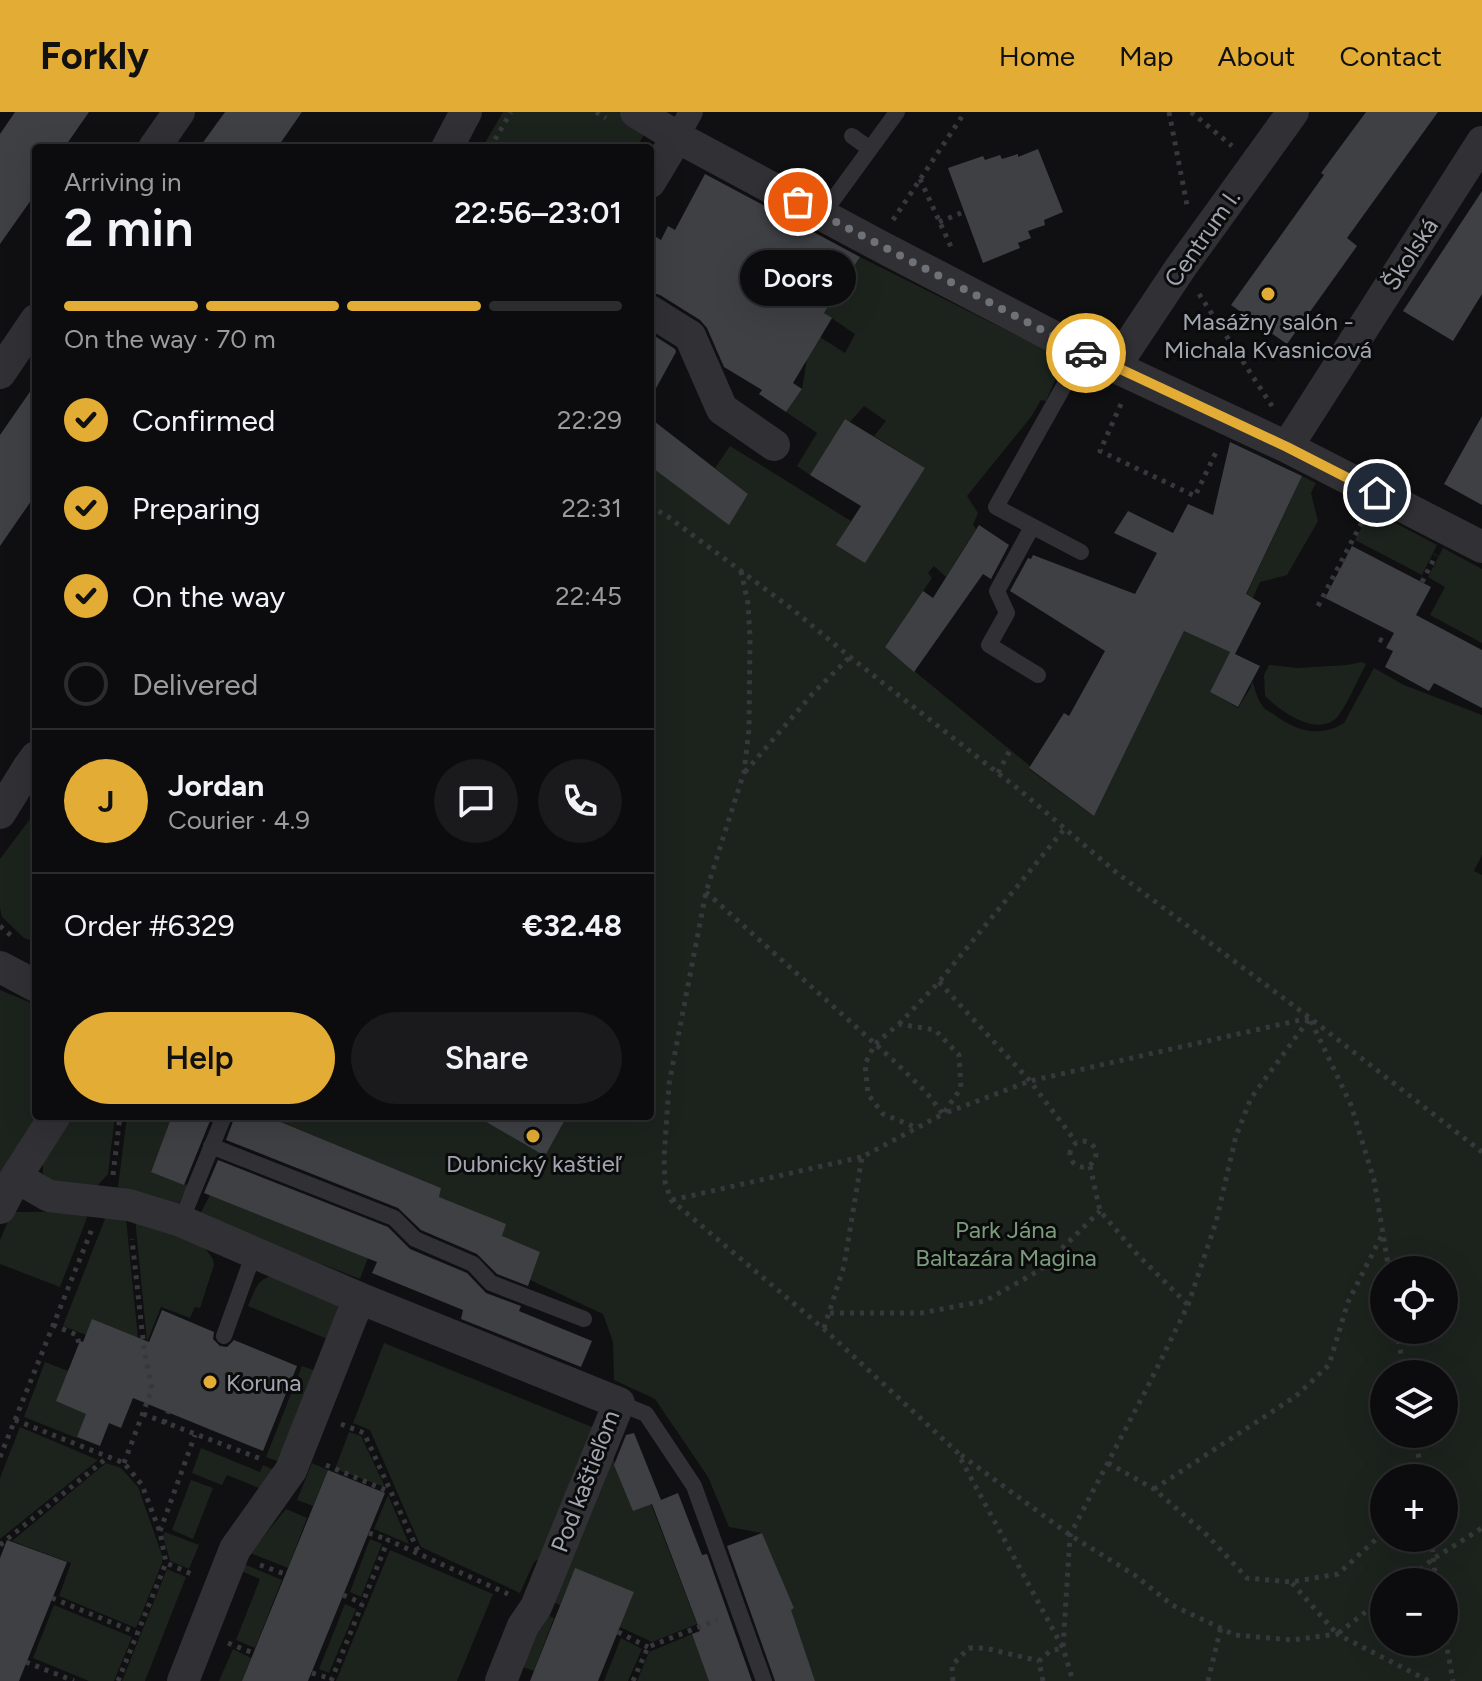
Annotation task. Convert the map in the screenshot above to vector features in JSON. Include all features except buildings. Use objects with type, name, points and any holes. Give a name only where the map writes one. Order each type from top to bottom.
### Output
[{"type":"street","points":[[157,144],[179,112]]},
{"type":"street","points":[[449,144],[466,112]]},
{"type":"street","points":[[636,112],[684,124],[822,215],[878,245],[1083,352],[1287,447],[1482,547]]},
{"type":"street","name":"Centrum I.","points":[[1124,371],[1188,257],[1293,112]]},
{"type":"street","points":[[654,175],[684,124]]},
{"type":"street","name":"Školská","points":[[1287,447],[1482,142]]},
{"type":"street","points":[[654,314],[690,336],[722,409],[774,445]]},
{"type":"street","points":[[0,373],[32,326]]},
{"type":"street","points":[[0,813],[21,761]]},
{"type":"street","points":[[0,967],[32,984]]},
{"type":"street","points":[[0,1208],[52,1120]]},
{"type":"street","name":"Pod kaštieľom","points":[[16,1177],[49,1196],[120,1193],[359,1298],[619,1403],[536,1607],[523,1626],[501,1681]]},
{"type":"street","points":[[183,1681],[235,1549],[295,1462],[359,1298]]},
{"type":"lane","points":[[822,215],[897,112]]},
{"type":"lane","points":[[852,136],[870,149]]},
{"type":"lane","points":[[1081,552],[996,507],[1083,352]]},
{"type":"lane","points":[[1032,527],[997,591],[1007,613],[989,645],[1038,675]]},
{"type":"lane","points":[[181,1221],[222,1120]]},
{"type":"lane","points":[[211,1146],[394,1218],[415,1239],[473,1264],[491,1283],[584,1319]]},
{"type":"lane","points":[[224,1336],[254,1253]]},
{"type":"lane","points":[[619,1403],[646,1414],[694,1486],[764,1681]]},
{"type":"path","points":[[492,144],[511,112]]},
{"type":"path","points":[[878,245],[965,112]]},
{"type":"path","points":[[1169,112],[1188,257],[1284,424],[1287,447]]},
{"type":"path","points":[[1191,112],[1255,164]]},
{"type":"path","points":[[920,179],[973,294]]},
{"type":"path","points":[[939,222],[961,213]]},
{"type":"path","points":[[1124,371],[1100,451],[1195,496],[1231,422]]},
{"type":"path","points":[[654,508],[792,609],[998,773],[1117,873],[1482,1152]]},
{"type":"path","points":[[1318,606],[1369,509]]},
{"type":"path","points":[[741,571],[748,604],[750,637],[749,729],[744,772],[706,892],[669,1084],[664,1158],[665,1182],[671,1200],[824,1329],[957,1452],[1070,1535],[1136,1576],[1172,1605],[1235,1635],[1292,1640],[1337,1634],[1370,1609]]},
{"type":"path","points":[[1379,639],[1388,644]]},
{"type":"path","points":[[744,772],[814,692],[850,657]]},
{"type":"path","points":[[998,773],[1010,750]]},
{"type":"path","points":[[915,1127],[883,1114],[868,1094],[865,1064],[875,1044],[939,982],[1065,828]]},
{"type":"path","points":[[706,892],[875,1044],[926,1092],[943,1114]]},
{"type":"path","points":[[939,982],[1030,1081],[1076,1142]]},
{"type":"path","points":[[671,1200],[862,1157],[943,1114],[1030,1081],[1310,1018]]},
{"type":"path","points":[[1310,1018],[1351,1105],[1374,1180],[1387,1256]]},
{"type":"path","points":[[1063,1648],[1070,1535],[1188,1305],[1216,1222],[1236,1136],[1251,1098],[1310,1018]]},
{"type":"path","points":[[899,1024],[935,1030],[959,1055],[961,1088],[943,1114]]},
{"type":"path","points":[[120,1120],[120,1193],[152,1389],[124,1463]]},
{"type":"path","points":[[1086,1141],[1095,1148],[1096,1158],[1090,1166],[1079,1168],[1071,1161],[1069,1151],[1076,1142],[1086,1141]]},
{"type":"path","points":[[824,1329],[844,1266],[862,1157]]},
{"type":"path","points":[[1090,1166],[1100,1211],[1135,1252],[1188,1305]]},
{"type":"path","points":[[830,1313],[921,1313],[985,1301],[1040,1270],[1100,1211]]},
{"type":"path","points":[[0,1457],[92,1227]]},
{"type":"path","points":[[1154,1489],[1296,1396],[1329,1365],[1348,1302],[1384,1231]]},
{"type":"path","points":[[53,1325],[77,1335],[79,1344]]},
{"type":"path","points":[[164,1423],[168,1412]]},
{"type":"path","points":[[143,1414],[195,1435],[391,1492]]},
{"type":"path","points":[[314,1414],[364,1433],[419,1553]]},
{"type":"path","points":[[15,1420],[124,1463],[142,1485],[160,1532],[166,1563],[118,1681]]},
{"type":"path","points":[[160,1532],[195,1435]]},
{"type":"path","points":[[957,1452],[1063,1648],[1073,1681]]},
{"type":"path","points":[[0,1545],[108,1457]]},
{"type":"path","points":[[1108,1463],[1154,1489],[1207,1535],[1247,1578],[1291,1582],[1338,1574],[1370,1545]]},
{"type":"path","points":[[1422,1568],[1482,1528]]},
{"type":"path","points":[[369,1533],[536,1607]]},
{"type":"path","points":[[312,1673],[331,1680],[388,1540]]},
{"type":"path","points":[[1432,1552],[1434,1568]]},
{"type":"path","points":[[166,1563],[220,1586]]},
{"type":"path","points":[[1291,1582],[1337,1634],[1429,1681]]},
{"type":"path","points":[[343,1595],[362,1603]]},
{"type":"path","points":[[52,1598],[137,1633]]},
{"type":"path","points":[[633,1681],[648,1647],[717,1620]]},
{"type":"path","points":[[1208,1681],[1221,1627]]},
{"type":"path","points":[[618,1632],[648,1647]]},
{"type":"path","points":[[953,1681],[952,1665],[969,1648],[985,1648],[1039,1661]]},
{"type":"path","points":[[1039,1661],[1050,1651],[1063,1648]]},
{"type":"path","points":[[1449,1656],[1453,1681]]},
{"type":"path","points":[[1039,1661],[1043,1681]]},
{"type":"path","points":[[26,1662],[74,1681]]},
{"type":"green space","points":[[503,112],[658,112],[638,144],[484,144]]},
{"type":"green space","name":"Park Jána Baltazára Magina","points":[[860,257],[1064,359],[1046,401],[1041,400],[1031,417],[967,496],[978,513],[973,525],[976,529],[946,577],[934,566],[928,573],[932,578],[885,647],[1030,766],[1029,769],[1094,816],[1184,631],[1230,652],[1210,692],[1238,708],[1252,681],[1265,709],[1298,728],[1325,731],[1344,723],[1374,668],[1404,685],[1482,715],[1482,855],[1474,871],[1482,875],[1482,1681],[815,1681],[790,1610],[794,1608],[762,1533],[729,1527],[708,1477],[655,1399],[614,1380],[613,1342],[603,1314],[530,1280],[540,1252],[502,1237],[505,1225],[438,1197],[441,1188],[276,1120],[483,1120],[545,1155],[565,1120],[654,1120],[654,469],[729,524],[748,494],[715,468],[730,446],[851,521],[837,545],[865,562],[925,468],[874,436],[886,421],[864,406],[850,422],[845,419],[810,475],[797,466],[817,433],[786,412],[802,389],[807,359],[820,337],[845,353],[855,334],[824,313]]},
{"type":"green space","points":[[1302,476],[1316,483],[1311,493],[1318,521],[1287,575],[1260,582],[1253,598],[1246,595]]},
{"type":"green space","points":[[1371,510],[1437,545],[1422,575],[1355,540]]},
{"type":"green space","points":[[1443,548],[1482,569],[1482,643],[1430,615],[1445,587],[1428,577]]},
{"type":"green space","points":[[1366,664],[1349,697],[1338,716],[1330,722],[1321,725],[1300,720],[1265,696],[1264,675],[1269,665],[1297,668]]},
{"type":"green space","points":[[32,816],[32,941],[24,938],[2,917],[0,859]]},
{"type":"green space","points":[[0,990],[32,1005],[32,1120],[34,1120],[0,1175]]},
{"type":"green space","points":[[71,1120],[115,1120],[108,1174],[95,1188],[46,1180],[43,1163]]},
{"type":"green space","points":[[126,1120],[171,1120],[151,1171],[188,1185],[176,1209],[118,1187]]},
{"type":"green space","points":[[210,1195],[368,1258],[360,1279],[199,1216]]},
{"type":"green space","points":[[108,1211],[126,1218],[138,1338],[92,1320],[86,1335],[63,1326]]},
{"type":"green space","points":[[12,1212],[85,1212],[87,1218],[60,1287],[0,1264],[0,1240]]},
{"type":"green space","points":[[135,1218],[205,1248],[214,1265],[200,1308],[195,1307],[190,1318],[161,1307],[147,1342]]},
{"type":"green space","points":[[277,1274],[334,1301],[339,1309],[332,1341],[248,1306],[261,1282]]},
{"type":"green space","points":[[384,1343],[602,1431],[557,1548],[534,1562],[520,1593],[421,1547],[370,1430],[353,1423]]},
{"type":"green space","points":[[45,1362],[68,1371],[87,1414],[77,1438],[24,1417]]},
{"type":"green space","points":[[302,1366],[321,1373],[285,1464],[266,1457]]},
{"type":"green space","points":[[20,1427],[98,1460],[0,1539],[0,1478]]},
{"type":"green space","points":[[349,1432],[361,1436],[385,1487],[335,1469]]},
{"type":"green space","points":[[607,1442],[633,1510],[651,1504],[697,1624],[652,1642],[620,1627],[634,1592],[575,1569],[560,1605],[546,1599]]},
{"type":"green space","points":[[201,1448],[260,1472],[263,1465],[279,1472],[259,1488],[227,1475],[222,1485],[192,1473]]},
{"type":"green space","points":[[106,1463],[121,1468],[138,1487],[162,1555],[162,1563],[136,1628],[59,1596],[71,1563],[12,1541]]},
{"type":"green space","points":[[312,1463],[328,1470],[313,1506],[297,1500]]},
{"type":"green space","points":[[191,1480],[213,1488],[193,1539],[172,1530]]},
{"type":"green space","points":[[388,1495],[409,1544],[374,1529]]},
{"type":"green space","points":[[286,1509],[307,1518],[288,1568],[250,1553]]},
{"type":"green space","points":[[165,1532],[199,1545],[189,1569],[170,1561],[163,1536]]},
{"type":"green space","points":[[370,1539],[382,1544],[361,1597],[350,1592]]},
{"type":"green space","points":[[390,1550],[493,1594],[457,1681],[336,1681]]},
{"type":"green space","points":[[244,1564],[282,1580],[255,1648],[236,1640],[260,1579],[241,1571]]},
{"type":"green space","points":[[167,1569],[186,1577],[145,1681],[122,1681]]},
{"type":"green space","points":[[345,1604],[356,1609],[329,1673],[319,1669]]},
{"type":"green space","points":[[54,1605],[132,1637],[114,1681],[89,1681],[33,1658]]},
{"type":"green space","points":[[544,1614],[554,1618],[534,1671],[523,1667]]},
{"type":"green space","points":[[692,1634],[710,1681],[637,1681],[649,1652]]},
{"type":"green space","points":[[621,1638],[642,1649],[628,1681],[604,1681]]},
{"type":"green space","points":[[233,1649],[251,1658],[242,1681],[219,1681]]},
{"type":"way so far","points":[[798,202],[1086,353]]},
{"type":"place","name":"Doors","points":[[798,202]]},
{"type":"place","name":"Masážny salón - Michala Kvasnicová","points":[[1268,294]]},
{"type":"place","name":"Dubnický kaštieľ","points":[[533,1136]]},
{"type":"place","name":"Koruna","points":[[210,1382]]},
{"type":"route","points":[[1086,353],[1287,447],[1377,493]]}]
